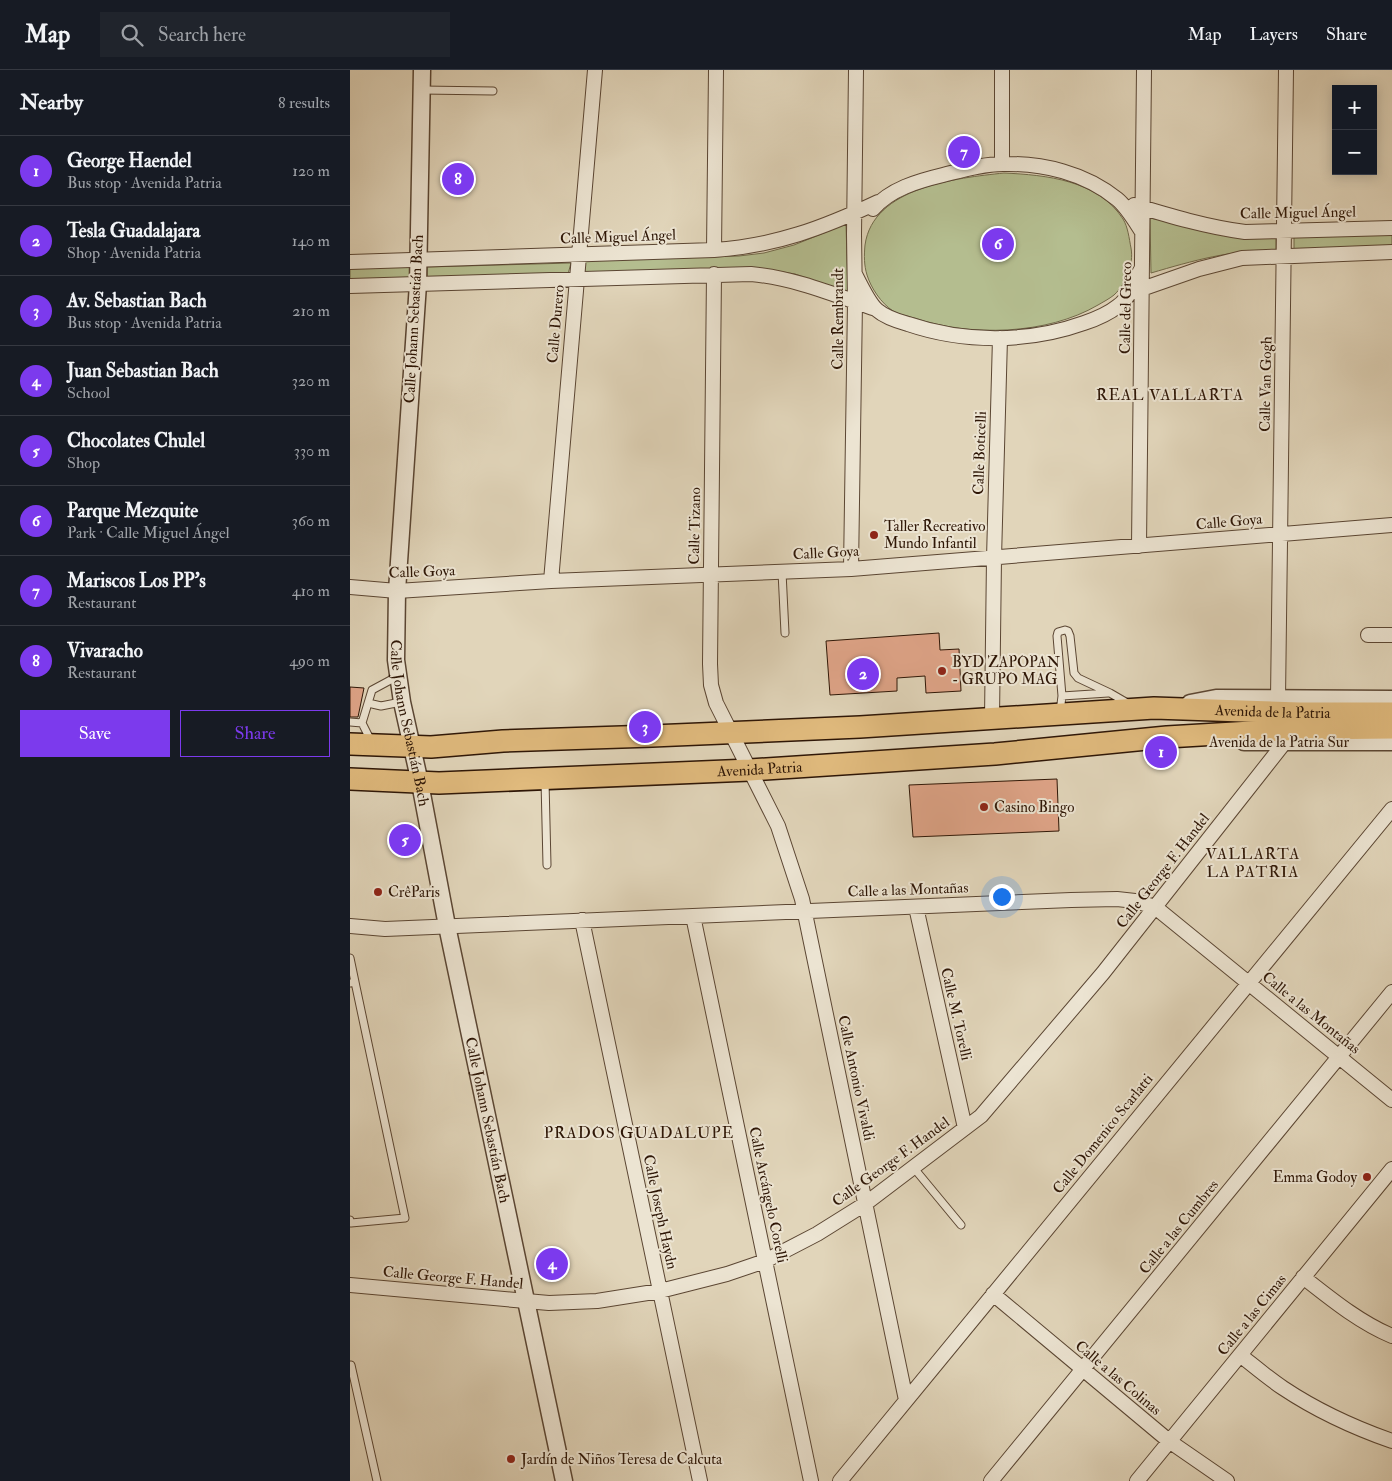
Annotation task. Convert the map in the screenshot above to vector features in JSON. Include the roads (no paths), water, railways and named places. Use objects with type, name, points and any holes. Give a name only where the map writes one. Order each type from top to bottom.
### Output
[{"type":"main road","points":[[350,744],[413,747],[503,741],[860,727],[992,718],[1061,705],[1146,709]]},
{"type":"main road","name":"Avenida de la Patria","points":[[1146,709],[1299,713],[1392,713]]},
{"type":"main road","name":"Avenida de la Patria","points":[[1167,737],[1301,729],[1392,728]]},
{"type":"main road","name":"Avenida Patria","points":[[350,779],[420,783],[750,770],[995,754],[1167,737]]},
{"type":"street","name":"Calle Johann Sebastián Bach","points":[[422,70],[418,284],[397,591],[396,660],[402,702],[413,747],[446,926],[564,1481]]},
{"type":"street","name":"Calle Durero","points":[[551,581],[595,70]]},
{"type":"street","points":[[714,250],[716,70]]},
{"type":"street","name":"Calle Rembrandt","points":[[851,569],[856,70]]},
{"type":"street","points":[[1002,70],[1002,164]]},
{"type":"street","name":"Calle del Greco","points":[[1139,546],[1136,290],[1142,264],[1144,70]]},
{"type":"street","name":"Calle Van Gogh","points":[[1278,698],[1286,70]]},
{"type":"street","name":"Calle Miguel Ángel","points":[[350,262],[744,248],[795,237],[854,214],[917,182],[959,171],[1002,164],[1032,166],[1066,172],[1086,180],[1118,200],[1228,230],[1245,232],[1392,228]]},
{"type":"street","name":"Calle Miguel Ángel","points":[[1118,200],[1142,232]]},
{"type":"street","name":"Calle Miguel Ángel","points":[[854,234],[878,202]]},
{"type":"street","points":[[350,286],[751,274],[797,281],[876,309],[897,321],[918,328],[962,337],[1000,338],[1058,331],[1078,325],[1099,317],[1119,306],[1136,290],[1199,269],[1242,258],[1392,252]]},
{"type":"street","points":[[854,273],[876,309]]},
{"type":"street","name":"Calle Tizano","points":[[714,274],[710,574],[711,685],[716,703],[750,770]]},
{"type":"street","name":"Calle Boticelli","points":[[992,718],[1000,338]]},
{"type":"street","name":"Calle Goya","points":[[350,587],[397,591],[551,581],[851,569],[1392,525]]},
{"type":"street","points":[[1368,635],[1392,635]]},
{"type":"street","points":[[1146,709],[1216,698],[1392,699]]},
{"type":"street","name":"Avenida de la Patria Sur","points":[[1167,737],[1207,742],[1392,742]]},
{"type":"street","name":"Calle George F. Handel","points":[[350,1285],[526,1301],[597,1301],[660,1291],[728,1274],[765,1261],[817,1234],[865,1204],[981,1116],[1103,973],[1285,742]]},
{"type":"street","name":"Calle Antonio Vivaldi","points":[[750,770],[778,826],[804,911],[906,1400]]},
{"type":"street","name":"Calle Domenico Scarlatti","points":[[840,1481],[1392,809]]},
{"type":"street","name":"Calle a las Montañas","points":[[350,926],[385,928],[916,906],[1117,899],[1135,901],[1155,907],[1392,1100]]},
{"type":"street","name":"Calle M. Torelli","points":[[916,906],[965,1128]]},
{"type":"street","name":"Calle Arcángelo Corelli","points":[[693,916],[811,1481]]},
{"type":"street","name":"Calle Joseph Haydn","points":[[582,920],[700,1481]]},
{"type":"street","name":"Calle a las Cumbres","points":[[991,1481],[1392,992]]},
{"type":"street","name":"Calle a las Cimas","points":[[1137,1481],[1392,1169]]},
{"type":"street","points":[[1303,1277],[1376,1330],[1392,1336]]},
{"type":"street","name":"Calle a las Colinas","points":[[993,1294],[1169,1441],[1227,1481]]},
{"type":"street","points":[[1240,1355],[1283,1388],[1308,1403],[1358,1428],[1392,1441]]},
{"type":"lane","points":[[422,90],[493,91]]},
{"type":"lane","points":[[782,572],[785,633]]},
{"type":"lane","points":[[1110,693],[1061,705],[1058,632],[1068,631],[1074,673],[1078,678],[1146,709]]},
{"type":"lane","points":[[373,746],[362,723],[372,690],[398,676]]},
{"type":"lane","points":[[368,703],[381,706],[402,702]]},
{"type":"lane","points":[[350,722],[362,723]]},
{"type":"lane","points":[[544,778],[547,864]]},
{"type":"lane","points":[[350,958],[353,982],[405,1218],[351,1223],[350,1220]]},
{"type":"lane","points":[[913,1168],[962,1225]]},
{"type":"lane","points":[[350,1365],[377,1481]]},
{"type":"place","name":"Mariscos Los PP's","points":[[964,152]]},
{"type":"place","name":"Vivaracho","points":[[458,179]]},
{"type":"place","name":"Parque Mezquite","points":[[998,244]]},
{"type":"place","name":"Taller Recreativo Mundo Infantil","points":[[874,535]]},
{"type":"place","name":"BYD ZAPOPAN - GRUPO MAG","points":[[942,671]]},
{"type":"place","name":"Tesla Guadalajara","points":[[863,674]]},
{"type":"place","name":"Av. Sebastian Bach","points":[[645,727]]},
{"type":"place","name":"George Haendel","points":[[1161,752]]},
{"type":"place","name":"Casino Bingo","points":[[984,807]]},
{"type":"place","name":"Chocolates Chulel","points":[[405,840]]},
{"type":"place","name":"CrêParis","points":[[378,892]]},
{"type":"place","name":"Emma Godoy","points":[[1367,1177]]},
{"type":"place","name":"Juan Sebastian Bach","points":[[552,1264]]},
{"type":"place","name":"Jardín de Niños Teresa de Calcuta","points":[[511,1459]]},
{"type":"district","name":"REAL VALLARTA","points":[[1170,395]]},
{"type":"district","name":"VALLARTA LA PATRIA","points":[[1253,863]]},
{"type":"district","name":"PRADOS GUADALUPE","points":[[639,1133]]}]
